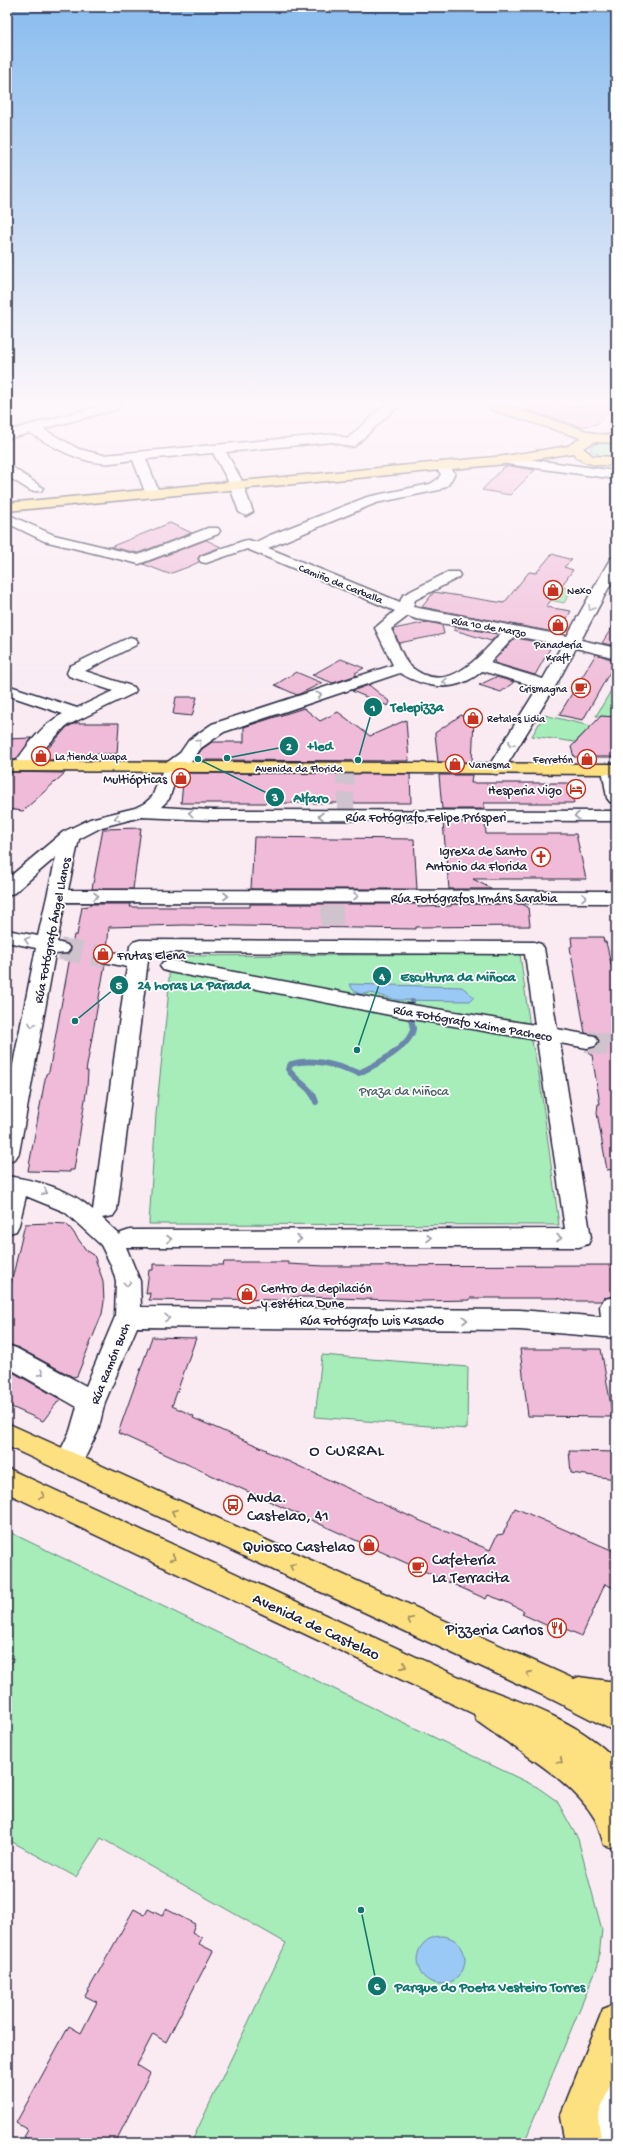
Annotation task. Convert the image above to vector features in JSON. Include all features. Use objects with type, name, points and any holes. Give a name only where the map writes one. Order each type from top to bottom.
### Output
[{"type":"main road","name":"Avenida da Florida","points":[[14,766],[614,770]]},
{"type":"main road","points":[[7,1434],[564,1690],[616,1717]]},
{"type":"main road","name":"Avenida de Castelao","points":[[7,1480],[471,1698],[529,1719],[565,1739],[602,1766],[616,1784]]},
{"type":"main road","points":[[564,1690],[616,1697]]},
{"type":"main road","points":[[471,1698],[513,1730],[551,1753],[578,1775],[607,1808],[616,1833]]},
{"type":"main road","points":[[581,2142],[579,2117],[616,2022]]},
{"type":"street","points":[[244,506],[246,512]]},
{"type":"street","points":[[206,560],[273,539],[356,506]]},
{"type":"street","points":[[7,518],[50,538],[139,560],[213,531]]},
{"type":"street","name":"Camiño da Carballa","points":[[252,546],[393,604],[405,611]]},
{"type":"street","points":[[496,769],[548,685],[616,561]]},
{"type":"street","name":"Camiño da Carballa","points":[[402,667],[383,628],[405,611],[408,598],[453,575]]},
{"type":"street","name":"Rúa 10 de Marzo","points":[[405,611],[572,643],[616,653]]},
{"type":"street","points":[[7,889],[70,836],[96,823],[141,812],[151,807],[160,799],[170,768],[186,757],[195,744],[218,728],[402,667],[410,673],[427,680],[448,683],[457,681],[479,665],[507,636]]},
{"type":"street","points":[[14,766],[60,722],[76,713],[128,690],[75,673],[76,669],[130,642]]},
{"type":"street","points":[[479,665],[548,685]]},
{"type":"street","points":[[7,690],[76,713]]},
{"type":"street","points":[[614,770],[616,798]]},
{"type":"street","name":"Rúa Fotógrafo Felipe Prósperi","points":[[141,812],[211,815],[616,816]]},
{"type":"street","name":"Rúa Fotógrafo Ángel Llanos","points":[[7,1153],[54,947],[57,896],[70,836]]},
{"type":"street","name":"Rúa Fotógrafos Irmáns Sarabia","points":[[57,896],[332,901],[616,897]]},
{"type":"street","points":[[7,936],[54,947]]},
{"type":"street","points":[[105,1210],[140,946],[534,948],[579,1238],[130,1239]]},
{"type":"street","points":[[106,957],[137,963]]},
{"type":"street","name":"Rúa Fotógrafo Xaime Pacheco","points":[[170,966],[409,1011],[587,1041]]},
{"type":"street","points":[[7,1225],[12,1185]]},
{"type":"street","name":"Rúa Ramón Buch","points":[[12,1185],[37,1189],[73,1206],[110,1239],[123,1265],[128,1281],[128,1317],[92,1402],[84,1431],[68,1462]]},
{"type":"street","name":"Rúa Fotógrafo Luis Kasado","points":[[128,1317],[614,1321]]},
{"type":"street","points":[[7,1355],[92,1402]]},
{"type":"street","points":[[581,2142],[597,2128],[616,2077]]},
{"type":"green space","points":[[559,586],[572,589],[564,603],[550,600]]},
{"type":"green space","points":[[616,682],[616,717],[596,716]]},
{"type":"green space","points":[[544,715],[591,726],[575,742],[532,736]]},
{"type":"green space","name":"Praza da Miñoca","points":[[520,954],[532,1042],[539,1074],[559,1225],[149,1224],[156,1114],[168,999],[170,956]]},
{"type":"green space","points":[[322,1355],[468,1367],[467,1429],[315,1417]]},
{"type":"green space","points":[[7,1531],[537,1787],[557,1801],[578,1839],[602,1930],[598,1965],[524,2143],[191,2143],[286,1943],[101,1838],[76,1877],[7,1839],[7,1670],[14,1659],[7,1655]]},
{"type":"water","points":[[349,984],[462,987],[474,997],[470,1001],[397,1000],[371,993],[360,994],[354,991]]},
{"type":"water","points":[[436,1936],[446,1936],[458,1943],[465,1955],[465,1965],[458,1977],[446,1984],[436,1984],[428,1980],[421,1973],[417,1965],[417,1955],[421,1947],[428,1940]]},
{"type":"building","points":[[170,523],[192,533],[138,553],[110,547]]},
{"type":"building","points":[[206,540],[221,547],[200,555],[198,558],[199,562],[188,567],[169,574],[143,564]]},
{"type":"building","points":[[552,554],[572,560],[564,567],[573,570],[546,607],[571,611],[559,633],[422,607],[434,592],[504,603],[529,572],[536,573]]},
{"type":"building","points":[[616,621],[616,646],[602,643]]},
{"type":"building","points":[[428,622],[442,625],[444,634],[399,643],[393,629]]},
{"type":"building","points":[[456,627],[498,634],[491,641],[454,630]]},
{"type":"building","points":[[516,638],[552,645],[535,675],[495,663],[494,660]]},
{"type":"building","points":[[596,654],[616,661],[583,720],[559,715]]},
{"type":"building","points":[[341,659],[364,668],[355,673],[357,675],[333,683],[312,675]]},
{"type":"building","points":[[296,672],[322,683],[297,695],[275,685]]},
{"type":"building","points":[[496,677],[514,682],[501,692],[479,685]]},
{"type":"building","points":[[369,685],[390,702],[388,706],[352,691]]},
{"type":"building","points":[[176,697],[197,697],[192,716],[173,714]]},
{"type":"building","points":[[304,708],[320,721],[338,712],[370,736],[406,720],[409,761],[194,760],[202,749],[212,742],[244,742],[244,727]]},
{"type":"building","points":[[461,715],[474,720],[472,762],[438,762],[435,733]]},
{"type":"building","points":[[601,716],[616,717],[616,757],[574,757],[571,747]]},
{"type":"building","points":[[76,723],[119,723],[117,754],[85,754],[79,760],[38,760],[67,727]]},
{"type":"building","points":[[32,738],[16,760],[7,760],[7,739]]},
{"type":"building","points":[[7,772],[65,773],[23,811],[7,809]]},
{"type":"building","points":[[184,773],[410,774],[411,803],[181,803]]},
{"type":"building","points":[[439,775],[472,775],[471,783],[569,783],[574,803],[484,803],[484,809],[442,809]]},
{"type":"building","points":[[443,822],[485,822],[486,834],[576,834],[586,879],[473,879],[492,889],[449,889]]},
{"type":"building","points":[[141,828],[133,889],[92,889],[103,829]]},
{"type":"building","points":[[254,837],[414,839],[417,889],[251,889]]},
{"type":"building","points":[[90,904],[131,904],[130,907],[250,907],[250,904],[418,904],[418,907],[451,906],[451,904],[522,904],[528,907],[530,926],[416,927],[416,929],[184,925],[109,927],[107,950],[99,952],[94,957],[98,962],[105,964],[86,1071],[88,1071],[87,1087],[74,1170],[70,1170],[70,1172],[28,1171],[46,1074],[49,1072],[74,935],[77,935],[82,907],[89,906]]},
{"type":"building","points":[[571,937],[603,937],[604,942],[606,942],[616,985],[616,1169],[607,1170],[597,1113],[598,1104],[600,1104],[592,1055],[590,1055],[588,1049],[596,1047],[599,1040],[595,1035],[585,1033],[570,947],[572,946]]},
{"type":"building","points":[[25,1224],[66,1224],[71,1229],[86,1250],[94,1255],[103,1281],[104,1302],[102,1314],[77,1376],[73,1377],[17,1347],[7,1344],[7,1301]]},
{"type":"building","points":[[224,1262],[288,1262],[288,1264],[324,1266],[616,1265],[616,1296],[604,1298],[601,1301],[571,1301],[557,1298],[470,1298],[470,1300],[422,1301],[290,1297],[290,1299],[281,1300],[212,1299],[212,1301],[149,1300],[150,1293],[146,1294],[149,1270],[153,1270],[153,1264],[223,1265]]},
{"type":"building","points":[[152,1337],[196,1338],[172,1406],[194,1416],[193,1418],[267,1450],[266,1451],[416,1519],[490,1550],[497,1535],[503,1534],[515,1508],[616,1552],[616,1589],[605,1584],[582,1636],[561,1627],[559,1631],[522,1614],[524,1611],[504,1601],[488,1595],[486,1599],[118,1433]]},
{"type":"building","points":[[520,1349],[601,1349],[613,1417],[528,1416]]},
{"type":"building","points":[[7,1369],[60,1399],[43,1421],[7,1405]]},
{"type":"building","points":[[569,1451],[616,1452],[616,1479],[571,1473]]},
{"type":"building","points":[[134,1909],[145,1915],[148,1909],[162,1916],[166,1909],[195,1924],[192,1932],[202,1938],[199,1944],[213,1951],[166,2042],[153,2034],[137,2065],[150,2073],[115,2143],[35,2143],[24,2137],[28,2130],[16,2123],[69,2026],[81,2033],[97,2002],[85,1996]]},
{"type":"waterway","points":[[316,1102],[311,1092],[291,1074],[288,1069],[291,1064],[308,1061],[334,1065],[359,1073],[366,1070],[399,1049],[410,1036],[413,1029],[409,1014],[412,1002]]},
{"type":"tunnel","points":[[345,768],[346,816]]},
{"type":"tunnel","points":[[332,906],[332,926]]},
{"type":"tunnel","points":[[60,949],[106,957]]},
{"type":"tunnel","points":[[587,1041],[616,1047]]},
{"type":"place","name":"Nexo","points":[[553,590]]},
{"type":"place","name":"Panadería Kraft","points":[[558,625]]},
{"type":"place","name":"Crismagna","points":[[581,688]]},
{"type":"place","name":"Retales Lidia","points":[[473,718]]},
{"type":"place","name":"La tienda wapa","points":[[41,756]]},
{"type":"place","name":"+led","points":[[227,758]]},
{"type":"place","name":"Alfaro","points":[[198,759]]},
{"type":"place","name":"Ferretón","points":[[587,759]]},
{"type":"place","name":"Telepizza","points":[[358,760]]},
{"type":"place","name":"Vanesma","points":[[455,764]]},
{"type":"place","name":"Multiópticas","points":[[181,778]]},
{"type":"place","name":"Hesperia Vigo","points":[[576,789]]},
{"type":"place","name":"Igrexa de Santo Antonio da Florida","points":[[541,857]]},
{"type":"place","name":"Frutas Elena","points":[[103,954]]},
{"type":"place","name":"24 horas La Parada","points":[[75,1021]]},
{"type":"place","name":"Escultura da Miñoca","points":[[357,1050]]},
{"type":"place","name":"Centro de depilación y estética Dune","points":[[247,1294]]},
{"type":"place","name":"Avda. Castelao, 41","points":[[233,1505]]},
{"type":"place","name":"Quiosco Castelao","points":[[369,1545]]},
{"type":"place","name":"Cafetería La Terracita","points":[[418,1567]]},
{"type":"place","name":"Pizzeria Carlos","points":[[557,1628]]},
{"type":"place","name":"Parque do Poeta Vesteiro Torres","points":[[361,1910]]},
{"type":"district","name":"O CURRAL","points":[[347,1449]]}]
